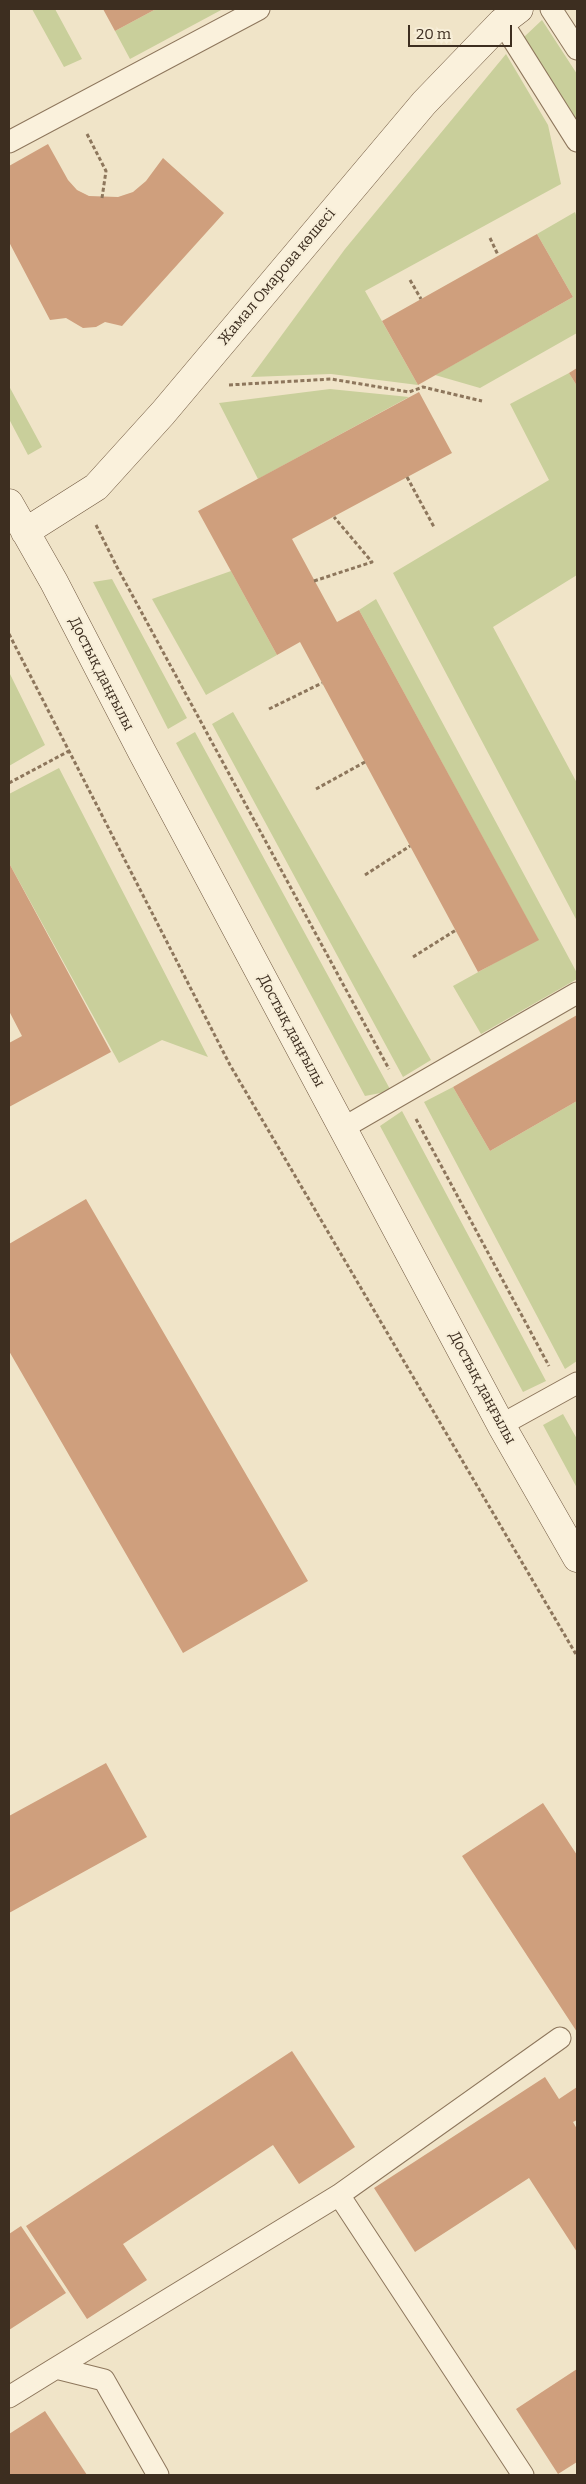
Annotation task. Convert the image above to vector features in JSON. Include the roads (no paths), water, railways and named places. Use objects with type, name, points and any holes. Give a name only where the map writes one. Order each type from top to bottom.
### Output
[{"type":"main road","name":"Жамал Омарова көшесі","points":[[25,532],[96,487],[163,412],[424,104],[510,15]]},
{"type":"main road","name":"Достық даңғылы","points":[[9,503],[54,582],[142,752],[501,1425],[577,1558]]},
{"type":"lane","points":[[9,142],[259,9]]},
{"type":"lane","points":[[551,9],[577,49]]},
{"type":"lane","points":[[510,15],[577,141]]},
{"type":"lane","points":[[343,1128],[577,992]]},
{"type":"lane","points":[[501,1425],[570,1387]]},
{"type":"lane","points":[[9,2397],[338,2195],[560,2038]]},
{"type":"lane","points":[[338,2195],[522,2475]]},
{"type":"lane","points":[[56,2368],[104,2380],[158,2475]]}]
